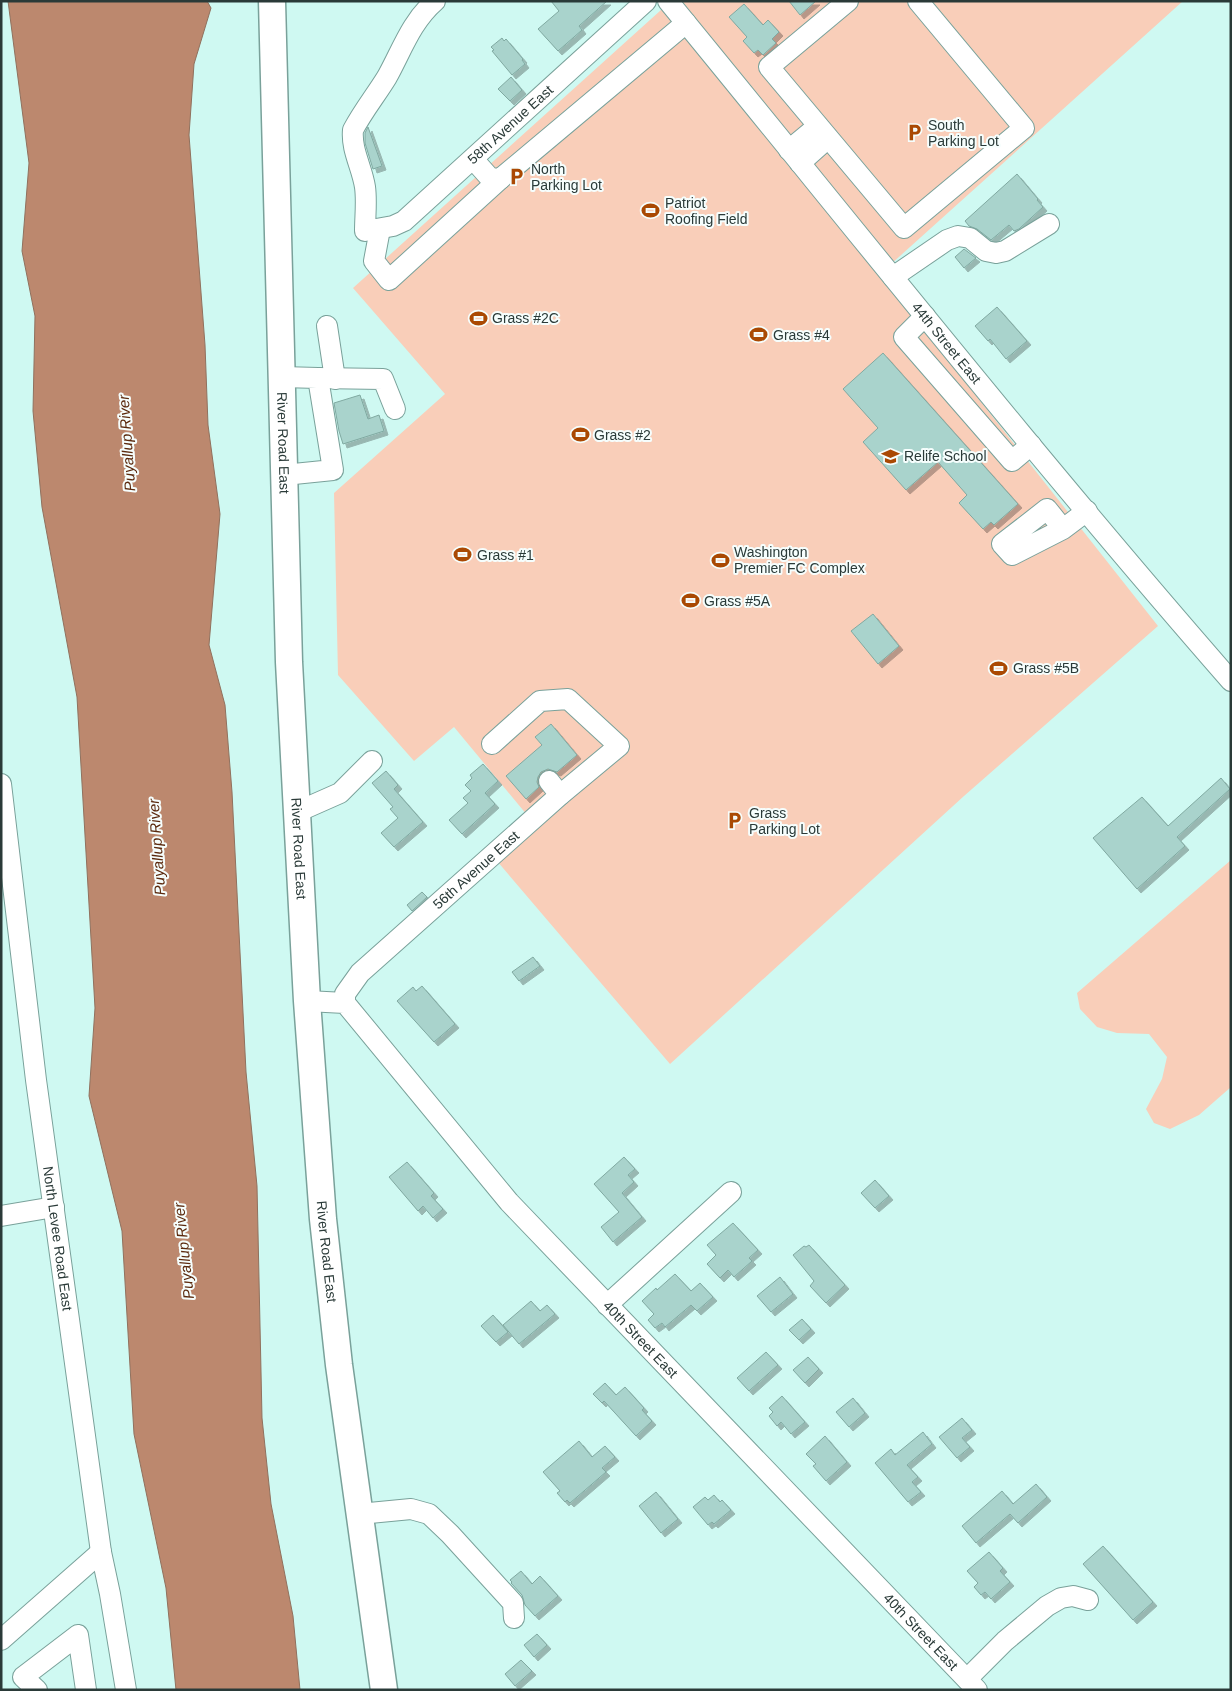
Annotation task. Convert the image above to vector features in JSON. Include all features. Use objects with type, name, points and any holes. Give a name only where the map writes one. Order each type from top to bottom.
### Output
[{"type":"main road","name":"River Road East","points":[[272,1],[290,662],[307,1001],[323,1218],[340,1374],[384,1690]]},
{"type":"street","points":[[435,1],[422,12],[407,35],[389,72],[353,130],[352,138],[355,156],[365,188],[372,230],[374,261],[389,280],[500,179],[686,23]]},
{"type":"street","name":"58th Avenue East","points":[[372,230],[404,221],[646,1]]},
{"type":"street","name":"44th Street East","points":[[668,1],[1031,445],[1231,681]]},
{"type":"street","points":[[848,1],[769,67],[904,228],[1024,128],[918,1]]},
{"type":"street","points":[[795,156],[823,132]]},
{"type":"street","points":[[473,159],[490,178],[500,179]]},
{"type":"street","points":[[893,277],[952,238],[958,236],[970,238],[986,251],[996,253],[1006,251],[1049,224]]},
{"type":"street","points":[[925,316],[904,336],[1012,461],[1031,445]]},
{"type":"street","points":[[284,475],[333,470],[327,379],[327,326]]},
{"type":"street","points":[[282,377],[383,379],[394,409]]},
{"type":"street","points":[[1063,529],[1087,511]]},
{"type":"street","name":"56th Avenue East","points":[[345,1003],[346,994],[360,973],[554,788],[619,746],[568,699],[540,701],[492,744]]},
{"type":"street","points":[[297,812],[340,793],[372,761]]},
{"type":"street","name":"North Levee Road East","points":[[1,784],[36,1080],[101,1552],[126,1690]]},
{"type":"street","points":[[307,1001],[345,1003]]},
{"type":"street","name":"40th Street East","points":[[345,1003],[509,1202],[972,1684]]},
{"type":"street","points":[[607,1305],[731,1192]]},
{"type":"street","points":[[1,1216],[54,1207]]},
{"type":"street","points":[[359,1514],[411,1509],[429,1514],[450,1534],[513,1603],[514,1618]]},
{"type":"street","points":[[1,1640],[101,1552]]},
{"type":"street","points":[[972,1684],[1005,1642],[1047,1606],[1061,1598],[1073,1596],[1088,1600]]},
{"type":"street","points":[[37,1690],[22,1677],[78,1635],[86,1690]]},
{"type":"shaded area","name":"Washington Premier FC Complex","points":[[671,1],[1183,1],[880,274],[1158,626],[964,796],[670,1064],[497,861],[537,827],[454,727],[414,761],[338,675],[334,493],[445,394],[353,288]]},
{"type":"shaded area","points":[[1231,860],[1231,1087],[1199,1115],[1170,1129],[1154,1123],[1146,1109],[1162,1079],[1167,1057],[1149,1034],[1117,1033],[1097,1027],[1080,1009],[1077,993]]},
{"type":"water","name":"Puyallup River","points":[[8,1],[207,1],[211,8],[194,64],[189,135],[205,345],[208,425],[220,514],[209,645],[225,705],[232,792],[246,1072],[257,1186],[262,1418],[271,1504],[293,1616],[300,1690],[176,1690],[166,1588],[134,1434],[122,1231],[89,1096],[95,1008],[77,697],[42,507],[33,411],[35,316],[22,251],[29,163]]},
{"type":"building","points":[[551,1],[607,1],[579,26],[582,30],[558,51],[538,29],[559,11]]},
{"type":"building","points":[[789,1],[816,1],[800,15]]},
{"type":"building","points":[[744,4],[763,25],[768,20],[779,32],[772,39],[776,43],[763,55],[758,50],[754,53],[743,41],[747,37],[729,17]]},
{"type":"building","points":[[502,38],[504,41],[506,39],[525,64],[512,75],[492,51],[494,50],[491,47]]},
{"type":"building","points":[[511,77],[522,90],[510,101],[498,89]]},
{"type":"building","points":[[368,127],[382,166],[373,169],[365,143],[365,133]]},
{"type":"building","points":[[1017,174],[1043,207],[1019,229],[1014,231],[1009,225],[991,240],[977,229],[969,226],[965,221]]},
{"type":"building","points":[[964,249],[976,258],[964,268],[955,257]]},
{"type":"building","points":[[997,307],[1027,341],[1006,359],[990,339],[988,341],[975,326]]},
{"type":"building","points":[[883,353],[1018,504],[994,525],[991,522],[983,529],[959,503],[967,495],[938,462],[906,490],[863,442],[878,428],[843,389]]},
{"type":"building","points":[[360,395],[368,419],[379,415],[384,431],[343,444],[334,403]]},
{"type":"building","points":[[873,614],[899,646],[878,664],[851,631]]},
{"type":"building","points":[[551,724],[577,755],[557,772],[548,769],[541,772],[537,782],[539,787],[526,799],[506,776],[542,745],[535,737]]},
{"type":"building","points":[[483,764],[498,781],[485,793],[495,804],[462,834],[449,820],[468,803],[463,798],[471,791],[465,785],[472,778],[470,775]]},
{"type":"building","points":[[386,771],[398,785],[394,789],[423,822],[394,847],[381,833],[398,818],[390,809],[393,807],[372,783]]},
{"type":"building","points":[[1221,778],[1230,789],[1177,837],[1185,846],[1137,889],[1093,838],[1142,797],[1168,826]]},
{"type":"building","points":[[422,892],[427,897],[412,911],[407,905]]},
{"type":"building","points":[[533,957],[540,966],[519,981],[512,972]]},
{"type":"building","points":[[422,986],[455,1024],[434,1042],[397,1001],[413,987],[416,991]]},
{"type":"building","points":[[624,1157],[635,1169],[628,1175],[634,1182],[622,1193],[642,1217],[613,1242],[601,1227],[619,1212],[594,1184]]},
{"type":"building","points":[[407,1162],[434,1193],[431,1196],[443,1209],[433,1218],[423,1206],[418,1211],[389,1177]]},
{"type":"building","points":[[875,1180],[889,1196],[875,1208],[861,1193]]},
{"type":"building","points":[[733,1223],[758,1250],[749,1258],[752,1261],[734,1277],[728,1270],[720,1278],[707,1264],[716,1255],[707,1245]]},
{"type":"building","points":[[809,1245],[845,1285],[826,1303],[810,1286],[814,1281],[793,1255],[804,1246]]},
{"type":"building","points":[[675,1274],[691,1291],[700,1283],[713,1297],[697,1311],[691,1305],[665,1327],[662,1323],[655,1328],[648,1320],[654,1314],[642,1301]]},
{"type":"building","points":[[780,1277],[793,1294],[771,1312],[757,1296]]},
{"type":"building","points":[[531,1301],[540,1311],[547,1305],[555,1314],[519,1344],[503,1325]]},
{"type":"building","points":[[493,1315],[508,1332],[496,1342],[481,1326]]},
{"type":"building","points":[[802,1319],[811,1329],[799,1340],[789,1330]]},
{"type":"building","points":[[766,1352],[778,1365],[749,1391],[737,1378]]},
{"type":"building","points":[[808,1357],[819,1369],[805,1383],[793,1370]]},
{"type":"building","points":[[605,1383],[616,1395],[625,1387],[644,1408],[642,1410],[652,1421],[636,1436],[604,1401],[602,1403],[593,1394]]},
{"type":"building","points":[[782,1396],[805,1422],[791,1434],[781,1422],[777,1426],[769,1416],[773,1412],[769,1408]]},
{"type":"building","points":[[853,1398],[865,1413],[849,1427],[836,1412]]},
{"type":"building","points":[[962,1418],[972,1430],[962,1438],[970,1447],[957,1458],[939,1437]]},
{"type":"building","points":[[923,1432],[932,1444],[907,1465],[918,1477],[912,1482],[921,1492],[908,1502],[875,1463],[891,1449],[895,1455]]},
{"type":"building","points":[[825,1436],[847,1462],[826,1481],[813,1466],[816,1464],[806,1454]]},
{"type":"building","points":[[579,1441],[592,1457],[605,1446],[615,1457],[602,1468],[606,1472],[570,1503],[567,1500],[565,1502],[557,1493],[560,1491],[543,1472]]},
{"type":"building","points":[[1036,1484],[1047,1497],[1018,1523],[1010,1514],[976,1543],[962,1526],[1002,1491],[1013,1504]]},
{"type":"building","points":[[656,1492],[678,1519],[661,1533],[639,1506]]},
{"type":"building","points":[[714,1495],[720,1502],[722,1500],[731,1510],[714,1524],[712,1522],[708,1525],[693,1507],[705,1497],[708,1500]]},
{"type":"building","points":[[1103,1546],[1153,1602],[1133,1620],[1083,1564]]},
{"type":"building","points":[[989,1552],[1003,1568],[1000,1571],[1010,1582],[991,1599],[985,1592],[981,1595],[974,1587],[978,1583],[967,1571]]},
{"type":"building","points":[[521,1571],[532,1584],[540,1576],[558,1596],[535,1616],[525,1605],[522,1595],[510,1580]]},
{"type":"building","points":[[537,1634],[547,1645],[534,1657],[524,1645]]},
{"type":"building","points":[[521,1660],[532,1671],[515,1686],[505,1674]]},
{"type":"place","name":"South Parking Lot","points":[[914,133]]},
{"type":"place","name":"North Parking Lot","points":[[517,177]]},
{"type":"place","name":"Patriot Roofing Field","points":[[651,211]]},
{"type":"place","name":"Grass #2C","points":[[478,318]]},
{"type":"place","name":"Grass #4","points":[[759,335]]},
{"type":"place","name":"Grass #2","points":[[580,435]]},
{"type":"place","name":"Relife School","points":[[890,456]]},
{"type":"place","name":"Grass #1","points":[[463,555]]},
{"type":"place","name":"Washington Premier FC Complex","points":[[720,560]]},
{"type":"place","name":"Grass #5A","points":[[690,601]]},
{"type":"place","name":"Grass #5B","points":[[999,668]]},
{"type":"place","name":"Grass Parking Lot","points":[[735,821]]}]
